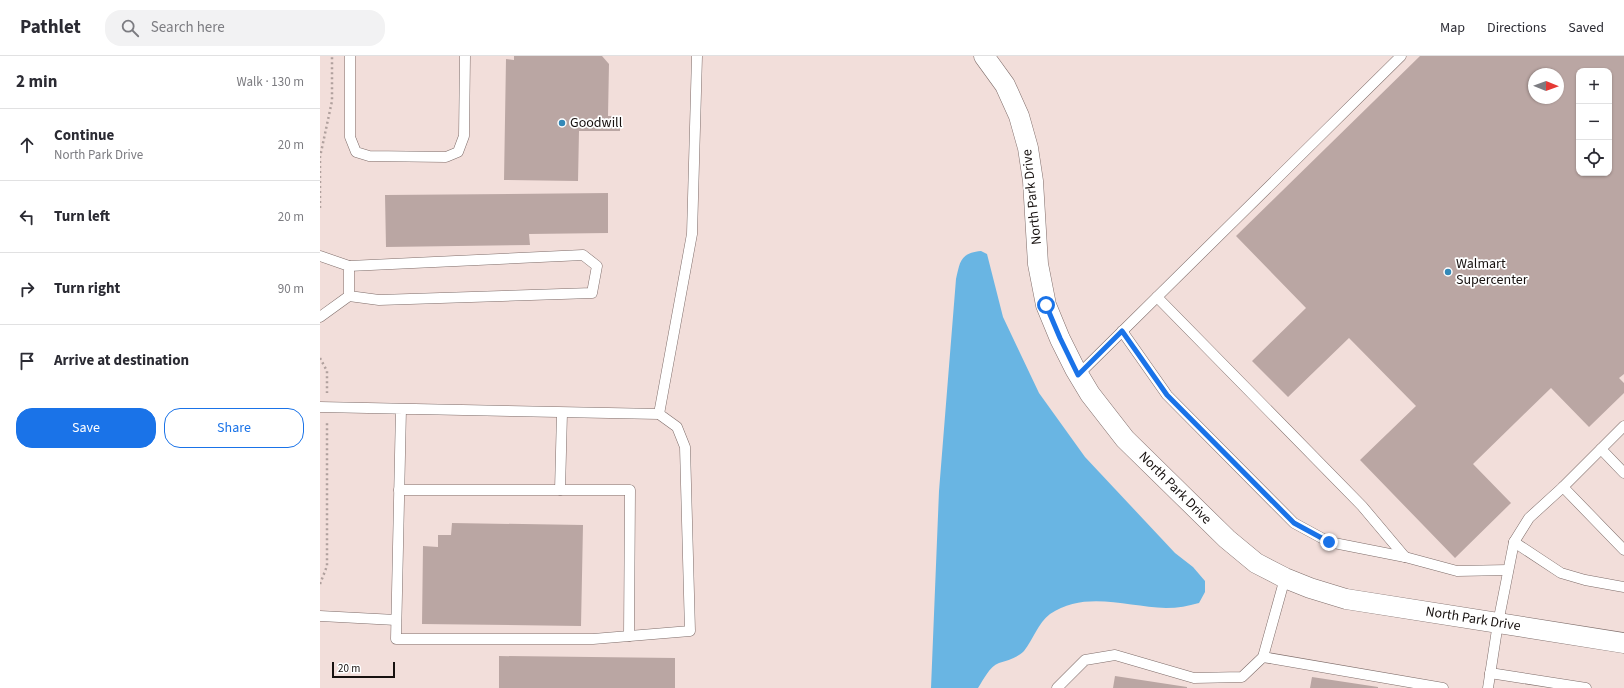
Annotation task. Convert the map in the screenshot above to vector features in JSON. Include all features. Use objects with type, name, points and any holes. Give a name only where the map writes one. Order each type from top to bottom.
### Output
[{"type":"street","name":"North Park Drive","points":[[984,56],[1004,85],[1019,116],[1028,148],[1033,181],[1038,264],[1046,305],[1078,375],[1090,394],[1125,439],[1227,539],[1256,563],[1285,578],[1310,588],[1346,599],[1624,643]]},
{"type":"lane","points":[[350,56],[350,137],[356,152],[369,156],[446,157],[458,152],[464,136],[465,56]]},
{"type":"lane","points":[[659,414],[692,234],[697,56]]},
{"type":"lane","points":[[1078,375],[1401,56]]},
{"type":"lane","points":[[320,256],[350,266],[583,255],[597,266],[592,293],[379,300],[349,296],[320,317]]},
{"type":"lane","points":[[349,296],[350,266]]},
{"type":"lane","points":[[1157,297],[1362,506],[1405,557]]},
{"type":"lane","points":[[1122,331],[1167,395],[1294,523],[1329,542],[1405,557],[1457,571],[1508,570]]},
{"type":"lane","points":[[323,407],[659,414],[677,427],[685,447],[690,631],[593,639],[396,639],[401,409]]},
{"type":"lane","points":[[560,490],[562,413]]},
{"type":"lane","points":[[1488,688],[1498,623],[1514,542],[1529,518],[1563,487],[1624,426]]},
{"type":"lane","points":[[1601,449],[1624,473]]},
{"type":"lane","points":[[1563,487],[1624,550]]},
{"type":"lane","points":[[399,490],[630,490],[629,636]]},
{"type":"lane","points":[[1514,542],[1561,573],[1585,580],[1624,587]]},
{"type":"lane","points":[[1057,688],[1085,660],[1115,655],[1194,678],[1242,677],[1263,657],[1285,578]]},
{"type":"lane","points":[[320,616],[396,620]]},
{"type":"lane","points":[[1263,657],[1443,688]]},
{"type":"lane","points":[[1490,674],[1586,688]]},
{"type":"path","points":[[320,208],[320,157],[332,101],[332,56]]},
{"type":"path","points":[[320,358],[327,371],[323,407],[327,566],[320,584]]},
{"type":"water","points":[[981,251],[987,254],[1003,317],[1039,393],[1085,457],[1175,553],[1193,567],[1205,581],[1205,592],[1199,603],[1179,607],[1166,608],[1092,601],[1063,607],[1046,618],[1024,651],[992,667],[978,688],[931,688],[939,491],[956,279],[962,259],[969,254]]},
{"type":"building","name":"Goodwill","points":[[514,56],[602,56],[609,64],[608,116],[620,116],[620,131],[579,131],[578,181],[504,180],[506,59],[514,60]]},
{"type":"building","name":"Walmart Supercenter","points":[[1420,56],[1624,56],[1624,374],[1619,378],[1624,383],[1624,393],[1589,427],[1551,388],[1473,464],[1511,503],[1455,558],[1360,460],[1416,406],[1349,338],[1288,397],[1252,361],[1306,308],[1236,236]]},
{"type":"building","points":[[608,193],[608,233],[529,234],[530,245],[386,247],[385,195]]},
{"type":"building","points":[[452,523],[583,525],[581,626],[422,624],[423,546],[438,547],[438,535],[451,535]]},
{"type":"building","points":[[499,656],[675,658],[675,688],[499,688]]},
{"type":"building","points":[[1115,676],[1187,687],[1187,688],[1113,688]]},
{"type":"building","points":[[1312,677],[1378,687],[1378,688],[1310,688]]},
{"type":"place","name":"Goodwill","points":[[562,123]]},
{"type":"place","name":"Walmart Supercenter","points":[[1448,272]]},
{"type":"route","points":[[1046,305],[1078,375],[1122,331],[1167,395],[1294,523],[1329,542]]}]
